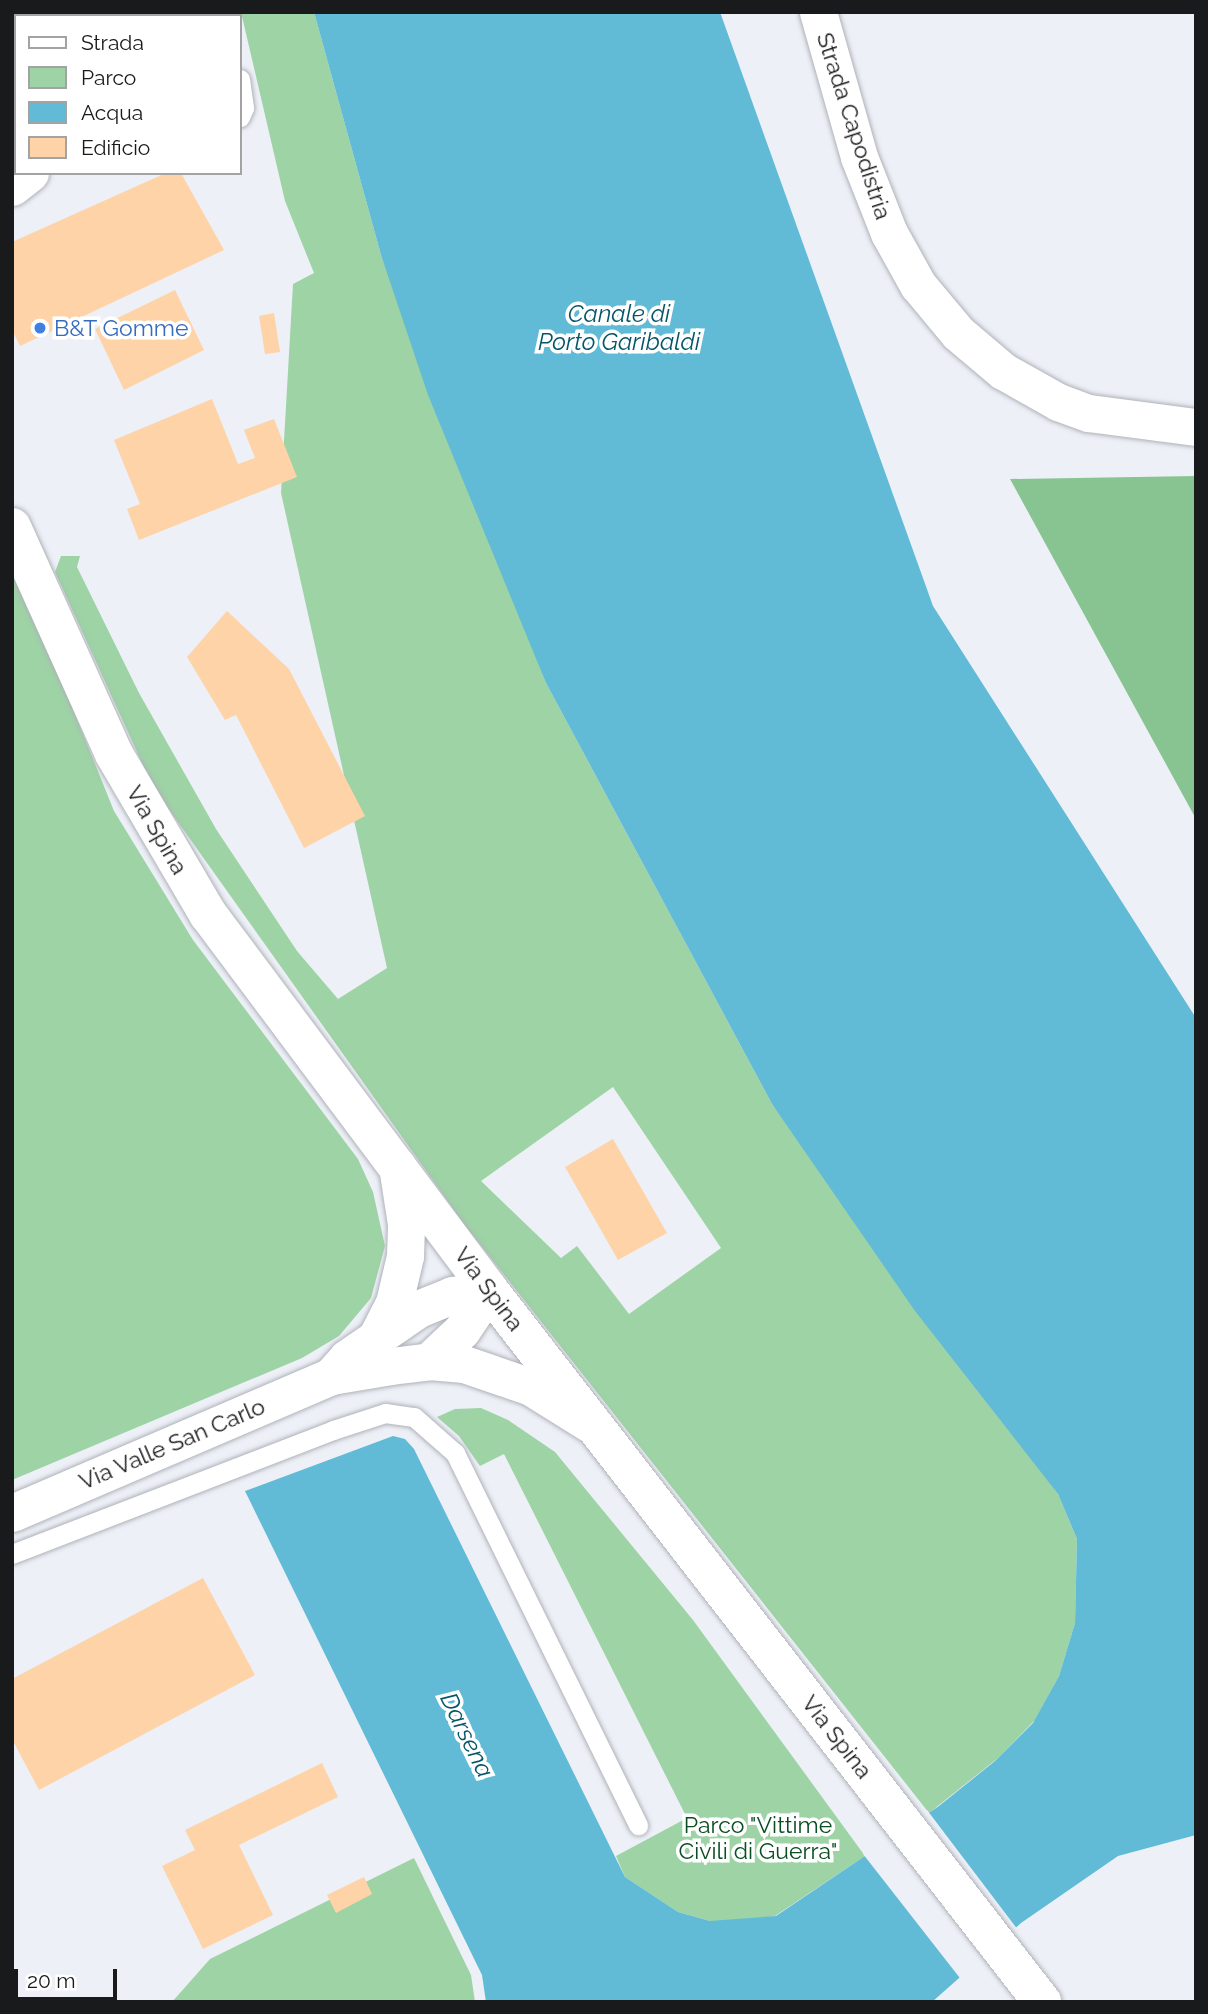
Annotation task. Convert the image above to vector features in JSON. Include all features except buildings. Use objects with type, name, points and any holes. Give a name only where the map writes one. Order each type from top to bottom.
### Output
[{"type":"street","name":"Strada Capodistria","points":[[818,12],[880,212],[918,285],[949,323],[1003,371],[1058,402],[1089,413],[1196,428]]},
{"type":"street","points":[[12,187],[27,175]]},
{"type":"street","name":"Via Spina","points":[[12,527],[84,693],[176,866],[489,1290],[1042,2002]]},
{"type":"street","name":"Via Valle San Carlo","points":[[378,1335],[394,1303],[405,1256],[407,1224],[397,1166]]},
{"type":"street","points":[[429,1361],[462,1330],[489,1290]]},
{"type":"street","name":"Via Valle San Carlo","points":[[331,1376],[378,1335],[418,1308],[452,1296],[489,1290]]},
{"type":"street","name":"Via Valle San Carlo","points":[[12,1513],[331,1376],[429,1361],[464,1364],[501,1375],[531,1387],[597,1428]]},
{"type":"lane","points":[[242,94],[242,112]]},
{"type":"lane","points":[[12,1554],[333,1430],[385,1413],[414,1417],[455,1453],[638,1825]]},
{"type":"green space","points":[[241,12],[314,12],[381,255],[546,683],[772,1104],[1058,1494],[1077,1539],[1075,1623],[1059,1676],[1035,1720],[998,1758],[929,1813],[464,1224],[153,787],[55,572],[61,556],[80,556],[77,567],[139,693],[216,829],[297,951],[338,999],[387,968],[281,493],[293,284],[314,273],[285,201]],"holes":[[[613,1087],[721,1248],[629,1314],[577,1246],[561,1258],[481,1181]]]},
{"type":"green space","points":[[1196,476],[1196,819],[1010,479]]},
{"type":"green space","points":[[12,558],[114,811],[193,940],[358,1159],[373,1192],[385,1246],[371,1298],[339,1336],[302,1358],[12,1480]]},
{"type":"green space","name":"Parco \"Vittime Civili di Guerra\"","points":[[481,1408],[508,1420],[555,1452],[693,1620],[865,1856],[775,1916],[741,1922],[710,1921],[678,1912],[625,1877],[616,1856],[687,1818],[504,1454],[480,1466],[459,1436],[437,1417],[455,1409]]},
{"type":"green space","points":[[414,1858],[471,1975],[475,2002],[172,2002],[210,1959]]},
{"type":"water","name":"Canale di Porto Garibaldi","points":[[314,12],[720,12],[933,606],[1196,1018],[1196,1835],[1118,1856],[1021,1923],[932,2002],[486,2002],[482,1975],[245,1491],[393,1436],[405,1439],[414,1449],[625,1877],[678,1912],[710,1921],[776,1916],[939,1806],[995,1761],[1033,1723],[1059,1676],[1075,1623],[1077,1539],[1058,1494],[915,1311],[772,1104],[546,683],[428,395],[381,255]]},
{"type":"pier","points":[[927,1810],[1018,1930],[963,1982],[863,1854]]},
{"type":"place","name":"B&T Gomme","points":[[40,328]]},
{"type":"water label","name":"Darsena","points":[[467,1735]]}]
